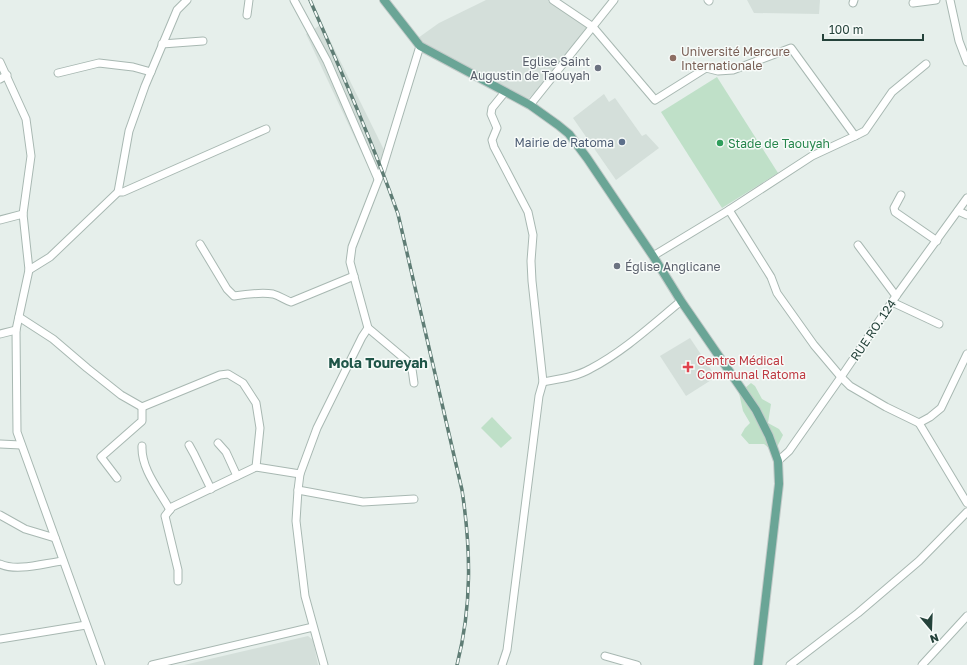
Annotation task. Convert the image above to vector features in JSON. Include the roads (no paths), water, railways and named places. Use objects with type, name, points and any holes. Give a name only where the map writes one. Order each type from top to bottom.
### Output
[{"type":"main road","points":[[385,0],[420,46],[530,106],[569,134],[756,410],[769,436],[778,461],[779,484],[758,665]]},
{"type":"street","points":[[29,270],[50,257],[118,192],[129,131],[162,44],[177,10],[187,0]]},
{"type":"street","points":[[247,15],[249,0]]},
{"type":"street","points":[[294,0],[327,61],[378,179]]},
{"type":"street","points":[[553,0],[593,27],[656,100],[706,68],[718,71],[733,70],[791,48],[855,136]]},
{"type":"street","points":[[530,106],[614,0]]},
{"type":"street","points":[[913,3],[936,0]]},
{"type":"street","points":[[950,0],[959,40],[967,62]]},
{"type":"street","points":[[162,44],[203,41]]},
{"type":"street","points":[[414,383],[412,369],[406,360],[368,328],[350,262],[352,247],[378,179],[420,46]]},
{"type":"street","points":[[0,62],[26,119],[31,156],[23,214],[29,270],[16,330],[18,432],[21,445],[101,665]]},
{"type":"street","points":[[58,73],[99,63],[133,67],[151,72]]},
{"type":"street","points":[[653,256],[729,210],[812,156],[865,131],[892,92],[926,64]]},
{"type":"street","points":[[0,79],[7,75]]},
{"type":"street","points":[[502,665],[507,650],[539,396],[543,382],[532,281],[531,261],[533,235],[528,212],[494,147],[492,140],[497,128],[491,114],[492,108],[506,92]]},
{"type":"street","points":[[118,192],[124,192],[266,129]]},
{"type":"street","points":[[901,195],[894,208],[895,212],[937,241]]},
{"type":"street","name":"RUE RO. 124","points":[[778,461],[789,451],[894,299],[967,198]]},
{"type":"street","points":[[729,210],[771,277],[777,293],[814,345],[850,386],[886,407],[919,423],[967,503]]},
{"type":"street","points":[[958,211],[967,215]]},
{"type":"street","points":[[0,220],[23,214]]},
{"type":"street","points":[[200,244],[227,289],[234,296],[253,293],[266,293],[291,302],[354,276]]},
{"type":"street","points":[[858,245],[894,299],[940,324]]},
{"type":"street","points":[[543,382],[568,377],[590,369],[630,343],[681,301]]},
{"type":"street","points":[[19,317],[53,339],[121,395],[142,407]]},
{"type":"street","points":[[324,665],[305,596],[300,561],[296,520],[300,474],[317,428],[362,337],[368,328]]},
{"type":"street","points":[[0,334],[16,330]]},
{"type":"street","points":[[919,423],[930,417],[941,408],[967,354]]},
{"type":"street","points":[[142,407],[220,375],[228,374],[243,383],[256,403],[260,428],[256,467]]},
{"type":"street","points":[[117,478],[101,457],[142,421],[142,407]]},
{"type":"street","points":[[218,443],[226,452],[237,476]]},
{"type":"street","points":[[0,444],[21,445]]},
{"type":"street","points":[[188,445],[211,489]]},
{"type":"street","points":[[142,446],[142,454],[154,485],[162,495],[170,510]]},
{"type":"street","points":[[178,581],[178,570],[165,516],[172,507],[256,467],[300,474]]},
{"type":"street","points":[[298,490],[363,502],[414,499]]},
{"type":"street","points":[[790,665],[858,613],[912,566],[967,512]]},
{"type":"street","points":[[0,515],[25,529],[55,538]]},
{"type":"street","points":[[0,564],[6,567],[19,567],[63,560]]},
{"type":"street","points":[[922,665],[967,616]]},
{"type":"street","points":[[0,639],[86,625]]},
{"type":"street","points":[[152,665],[313,627]]},
{"type":"street","points":[[605,656],[637,665]]},
{"type":"railway","points":[[310,0],[367,133],[398,214],[462,490],[467,534],[468,600],[462,643],[457,665]]},
{"type":"place","name":"Université Mercure Internationale","points":[[673,58]]},
{"type":"place","name":"Eglise Saint Augustin de Taouyah","points":[[598,68]]},
{"type":"place","name":"Mairie de Ratoma","points":[[622,142]]},
{"type":"place","name":"Stade de Taouyah","points":[[720,143]]},
{"type":"place","name":"Église Anglicane","points":[[617,266]]},
{"type":"place","name":"Centre Médical Communal Ratoma","points":[[688,367]]},
{"type":"district","name":"Mola Toureyah","points":[[378,362]]}]
